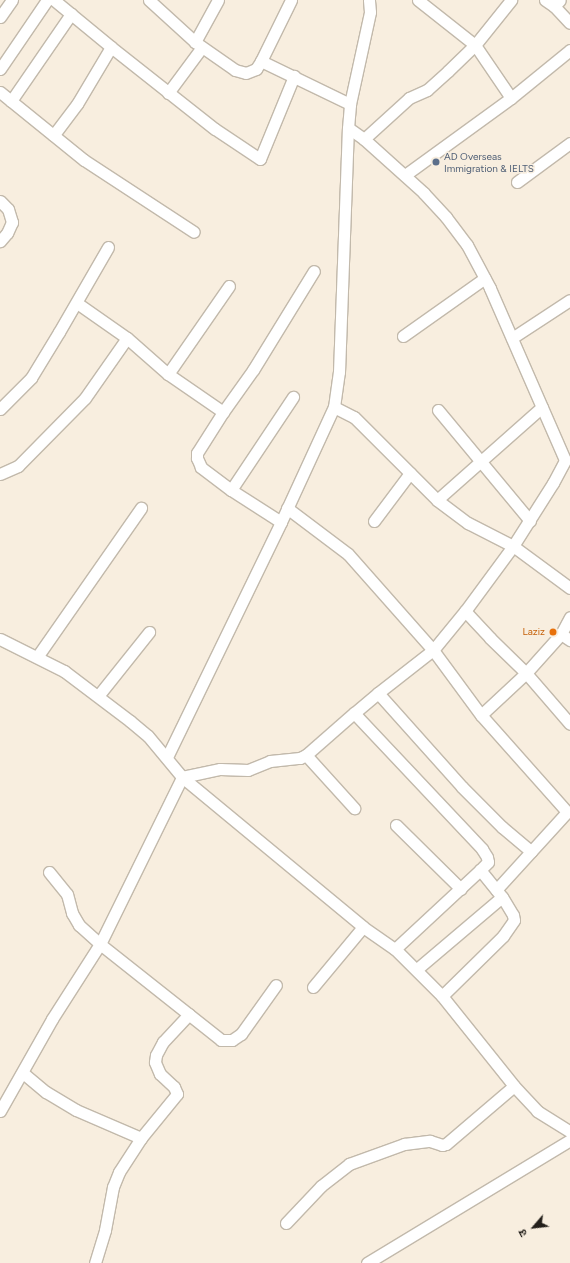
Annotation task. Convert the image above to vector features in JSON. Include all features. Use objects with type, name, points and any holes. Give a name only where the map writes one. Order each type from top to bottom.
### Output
[{"type":"street","points":[[0,17],[12,0]]},
{"type":"street","points":[[0,69],[47,0]]},
{"type":"street","points":[[54,0],[168,93],[236,144],[260,159],[294,76]]},
{"type":"street","points":[[149,0],[198,44],[229,67],[242,72],[251,72],[256,69],[291,0]]},
{"type":"street","points":[[168,93],[198,44],[218,0]]},
{"type":"street","points":[[167,757],[281,522],[334,407],[339,372],[350,104],[370,12],[369,0]]},
{"type":"street","points":[[418,0],[474,45],[511,98]]},
{"type":"street","points":[[364,139],[409,98],[427,90],[474,45],[511,0]]},
{"type":"street","points":[[553,2],[570,23]]},
{"type":"street","points":[[11,100],[71,14]]},
{"type":"street","points":[[54,135],[77,104],[111,47]]},
{"type":"street","points":[[405,175],[511,98],[570,50]]},
{"type":"street","points":[[261,61],[350,104]]},
{"type":"street","points":[[0,92],[84,160],[194,232]]},
{"type":"street","points":[[182,777],[220,769],[248,770],[270,761],[300,758],[306,755],[354,712],[433,650],[465,611],[514,546],[568,460],[542,407],[485,278],[467,245],[446,217],[405,175],[364,139],[348,128]]},
{"type":"street","points":[[517,182],[569,146]]},
{"type":"street","points":[[0,201],[8,209],[12,222],[7,233],[0,241]]},
{"type":"street","points":[[0,409],[31,378],[108,247]]},
{"type":"street","points":[[281,522],[231,490],[201,467],[197,458],[200,448],[223,412],[253,370],[314,271]]},
{"type":"street","points":[[403,336],[485,278]]},
{"type":"street","points":[[168,374],[229,286]]},
{"type":"street","points":[[512,338],[570,300]]},
{"type":"street","points":[[76,302],[127,338],[168,374],[223,412]]},
{"type":"street","points":[[0,474],[18,466],[85,398],[127,338]]},
{"type":"street","points":[[231,490],[293,397]]},
{"type":"street","points":[[334,407],[354,417],[437,500],[468,523],[514,546],[570,588]]},
{"type":"street","points":[[437,500],[542,407]]},
{"type":"street","points":[[438,410],[530,521]]},
{"type":"street","points":[[374,521],[410,473]]},
{"type":"street","points":[[37,657],[141,508]]},
{"type":"street","points":[[287,508],[348,554],[433,650],[481,715],[568,811],[530,851],[499,893],[417,969]]},
{"type":"street","points":[[465,611],[526,673],[570,724]]},
{"type":"street","points":[[481,715],[565,637],[570,617]]},
{"type":"street","points":[[98,696],[149,632]]},
{"type":"street","points":[[0,639],[64,671],[98,696],[148,736],[167,757],[182,777],[363,927],[395,948],[442,996],[514,1086],[537,1111],[570,1132]]},
{"type":"street","points":[[378,693],[462,787],[502,828],[530,851]]},
{"type":"street","points":[[354,712],[485,852],[488,862],[395,948]]},
{"type":"street","points":[[306,755],[354,808]]},
{"type":"street","points":[[0,1111],[23,1073],[52,1019],[100,944],[182,777]]},
{"type":"street","points":[[396,825],[460,889]]},
{"type":"street","points":[[442,996],[510,928],[514,920],[513,914],[499,893],[480,870]]},
{"type":"street","points":[[49,872],[68,894],[75,921],[100,944],[221,1040],[232,1040],[241,1034],[276,985]]},
{"type":"street","points":[[313,987],[363,927]]},
{"type":"street","points":[[95,1263],[106,1230],[113,1186],[119,1172],[141,1138],[177,1094],[174,1087],[160,1074],[155,1062],[156,1055],[163,1042],[189,1014]]},
{"type":"street","points":[[23,1073],[46,1092],[76,1110],[141,1138]]},
{"type":"street","points":[[286,1223],[321,1186],[349,1164],[404,1144],[430,1141],[442,1146],[514,1086]]},
{"type":"street","points":[[367,1263],[570,1140]]},
{"type":"place","name":"AD Overseas Immigration & IELTS","points":[[436,162]]},
{"type":"place","name":"Laziz","points":[[553,632]]}]
